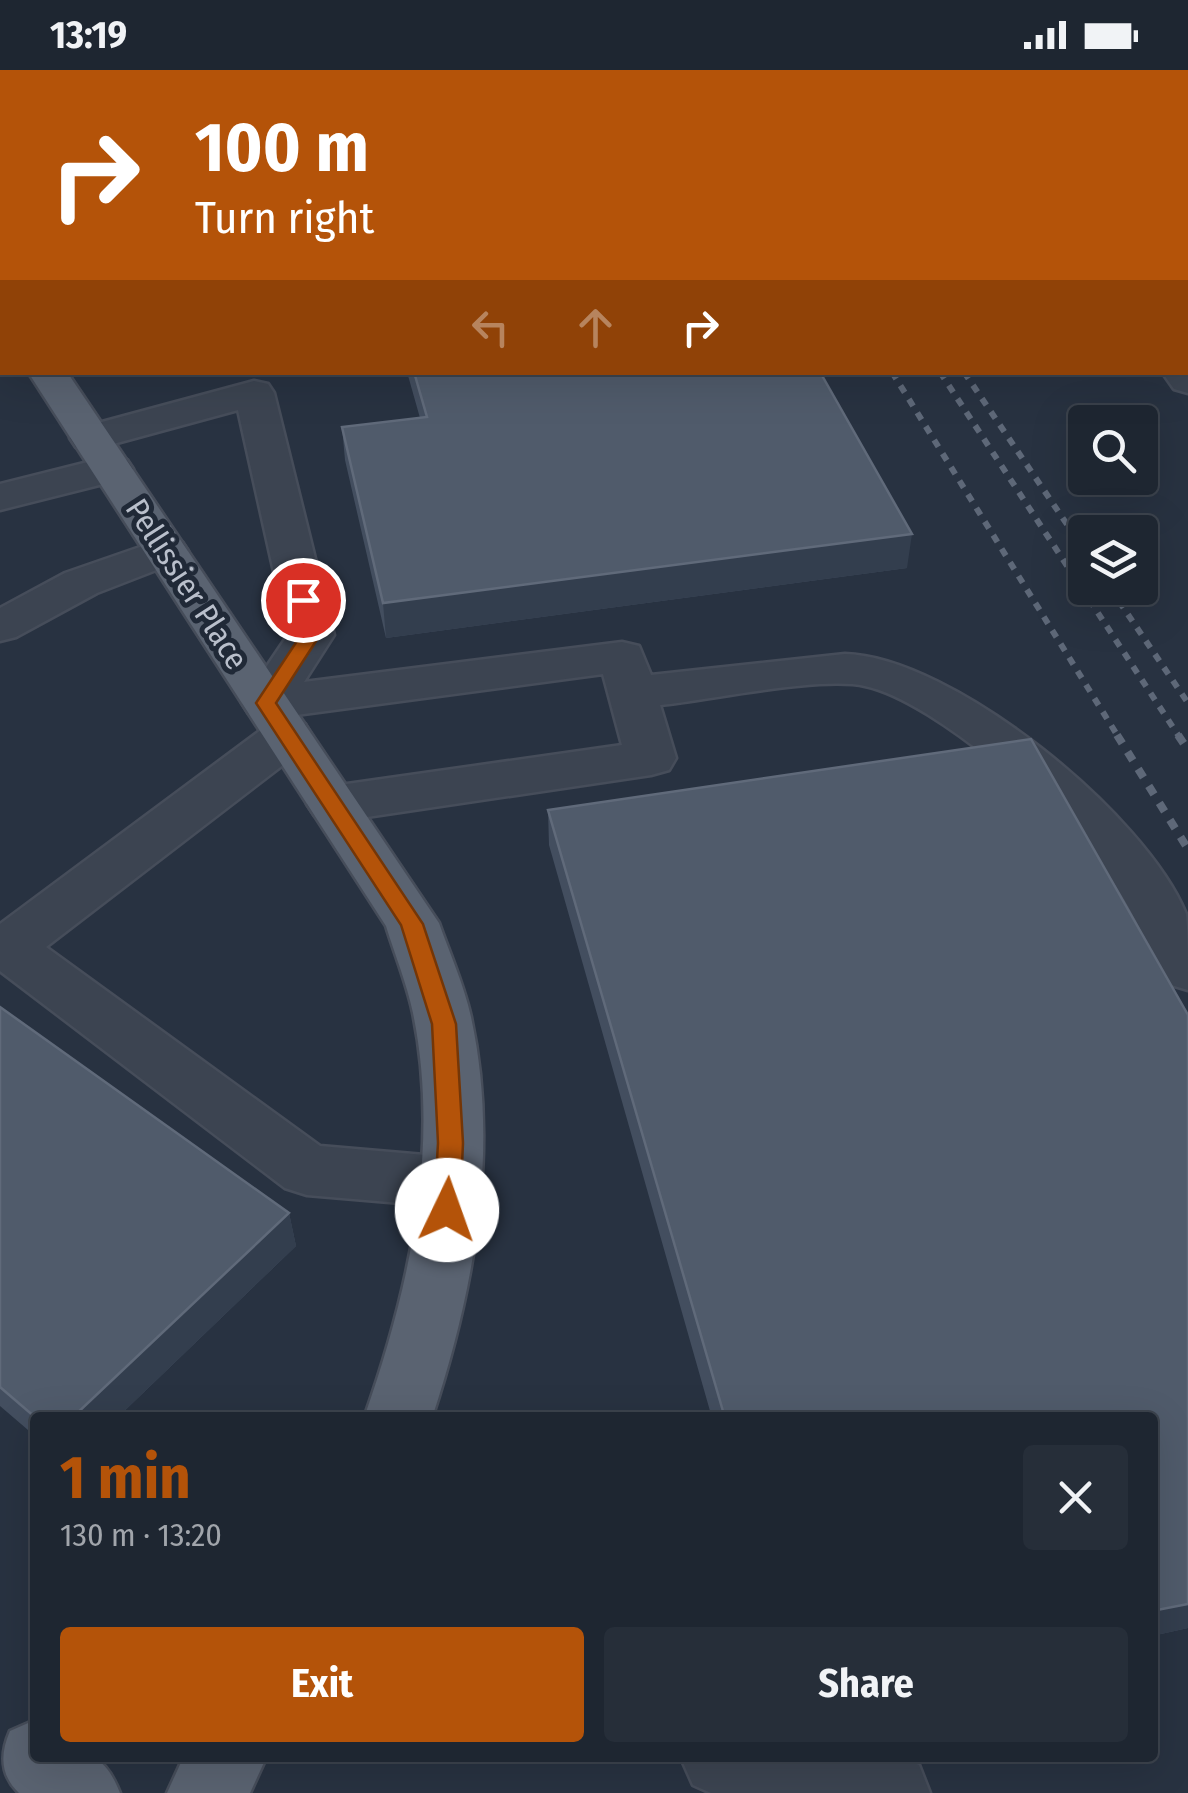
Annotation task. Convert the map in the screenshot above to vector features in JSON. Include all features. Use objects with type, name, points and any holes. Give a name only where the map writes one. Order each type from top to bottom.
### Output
[{"type":"main road","name":"Pellissier Place","points":[[49,375],[412,924],[444,1024],[451,1143],[443,1267],[400,1412]]},
{"type":"main road","points":[[0,1727],[30,1751]]},
{"type":"main road","points":[[43,1762],[81,1793]]},
{"type":"main road","points":[[206,1793],[225,1762]]},
{"type":"lane","points":[[0,497],[261,383],[311,635],[277,719],[13,944],[11,950],[307,1170],[448,1182]]},
{"type":"lane","points":[[0,627],[81,583],[166,551]]},
{"type":"lane","points":[[277,719],[619,656],[651,758],[333,804]]},
{"type":"lane","points":[[632,693],[819,672],[866,671],[899,680],[932,697],[1020,760],[1091,824],[1124,858],[1188,968]]},
{"type":"lane","points":[[734,1762],[820,1786],[891,1793]]},
{"type":"building","points":[[415,375],[822,375],[912,534],[383,603],[342,427],[427,417]]},
{"type":"building","points":[[1031,739],[1188,1015],[1188,1604],[1158,1610],[1158,1412],[723,1412],[548,810]]},
{"type":"building","points":[[0,1007],[289,1213],[78,1412],[30,1413],[0,1387]]},
{"type":"railway","points":[[894,375],[1119,738]]},
{"type":"railway","points":[[942,375],[1180,738]]},
{"type":"railway","points":[[966,375],[1068,526]]},
{"type":"railway","points":[[1122,605],[1188,703]]},
{"type":"railway","points":[[1117,735],[1188,849]]},
{"type":"railway","points":[[1180,738],[1188,750]]},
{"type":"route","points":[[303,600],[311,635],[266,703],[412,924],[444,1024],[451,1143],[447,1210]]}]
